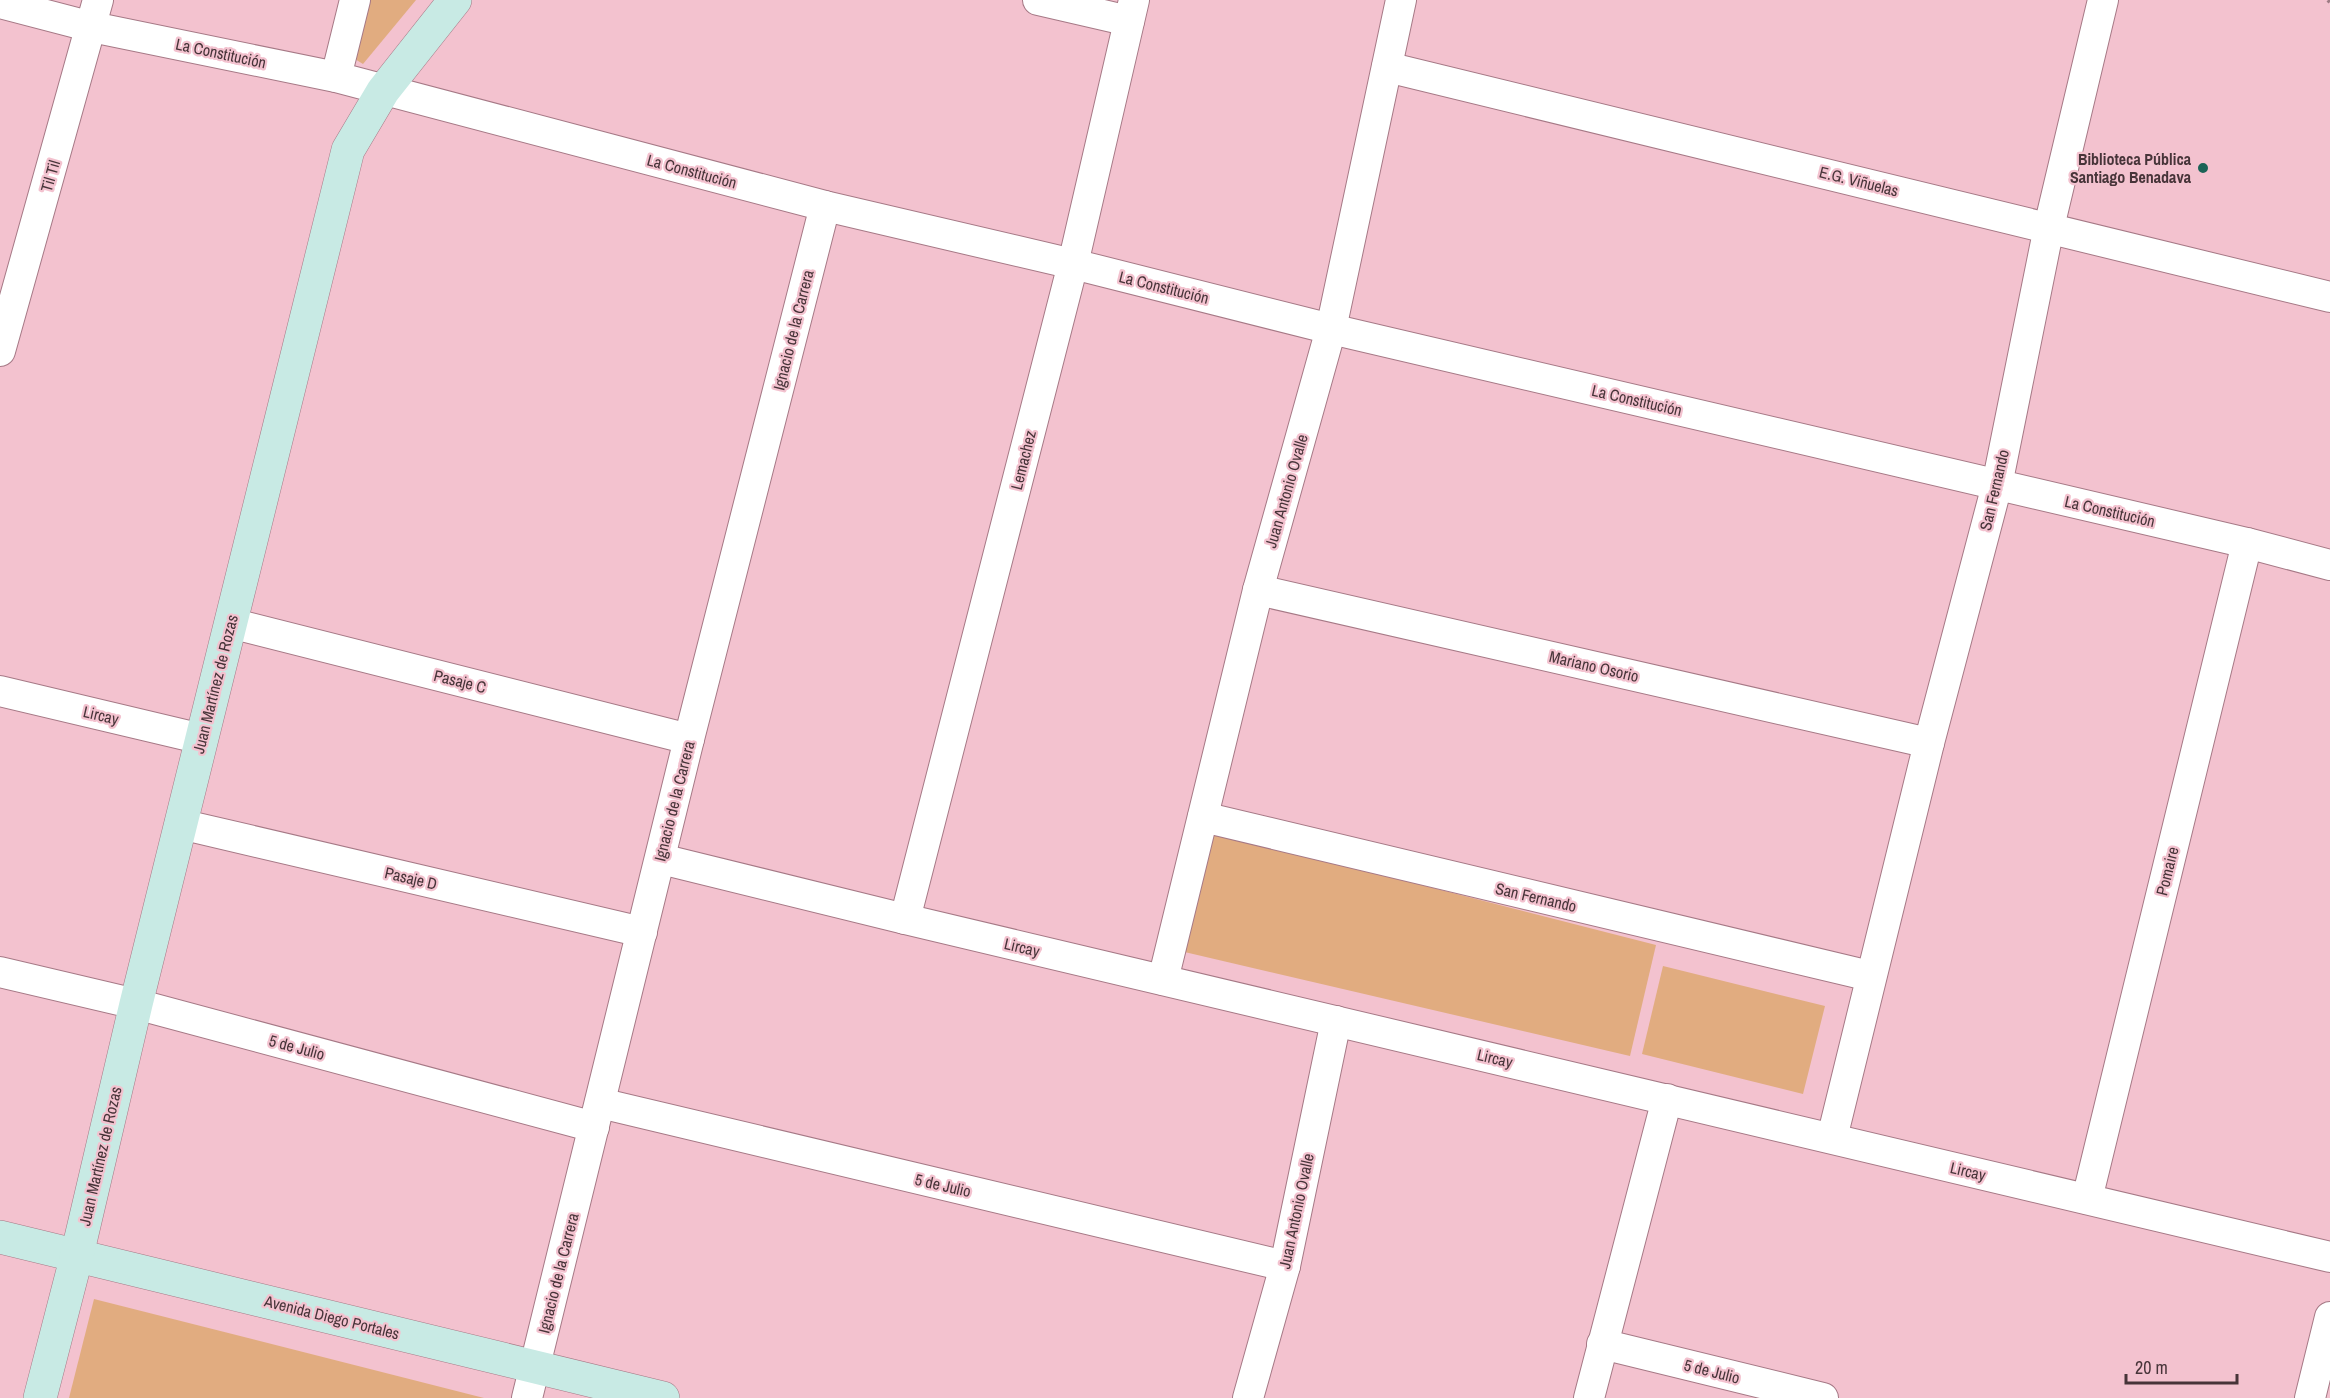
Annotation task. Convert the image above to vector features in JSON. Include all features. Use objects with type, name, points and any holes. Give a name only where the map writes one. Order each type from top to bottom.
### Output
[{"type":"street","points":[[336,77],[355,0]]},
{"type":"street","name":"Juan Martínez de Rozas","points":[[40,1398],[348,150],[383,91],[455,0]]},
{"type":"street","points":[[1038,0],[1131,10]]},
{"type":"street","name":"Juan Antonio Ovalle","points":[[1163,980],[1258,590],[1331,329],[1401,0]]},
{"type":"street","name":"San Fernando","points":[[1832,1138],[1870,976],[1997,484],[2049,227],[2103,0]]},
{"type":"street","name":"La Constitución","points":[[0,3],[95,13],[825,206],[1073,264],[1331,329],[2247,543],[2330,565]]},
{"type":"street","name":"Lemachez","points":[[905,919],[1073,264],[1131,10]]},
{"type":"street","name":"Til Til","points":[[0,351],[95,13]]},
{"type":"street","name":"E.G. Viñuelas","points":[[1387,67],[2330,297]]},
{"type":"street","name":"Ignacio de la Carrera","points":[[527,1398],[689,739],[825,206]]},
{"type":"street","name":"Pomaire","points":[[2086,1199],[2247,543]]},
{"type":"street","name":"Mariano Osorio","points":[[1258,590],[1929,743]]},
{"type":"street","name":"Pasaje C","points":[[230,623],[689,739]]},
{"type":"street","name":"Lircay","points":[[0,691],[202,739]]},
{"type":"street","name":"San Fernando","points":[[1203,817],[1870,976]]},
{"type":"street","name":"Pasaje D","points":[[180,824],[642,932]]},
{"type":"street","name":"Lircay","points":[[661,859],[2330,1257]]},
{"type":"street","name":"5 de Julio","points":[[0,972],[597,1115],[1285,1266]]},
{"type":"street","name":"Juan Antonio Ovalle","points":[[1248,1398],[1285,1266],[1336,1021]]},
{"type":"street","points":[[1589,1398],[1667,1099]]},
{"type":"street","name":"Avenida Diego Portales","points":[[0,1237],[663,1398]]},
{"type":"street","points":[[2310,1398],[2330,1317]]},
{"type":"street","name":"5 de Julio","points":[[1602,1344],[1823,1398]]},
{"type":"shaded area","points":[[365,0],[416,0],[363,64],[350,56]]},
{"type":"shaded area","points":[[1210,831],[1656,945],[1630,1056],[1176,950]]},
{"type":"shaded area","points":[[1663,966],[1825,1006],[1803,1094],[1642,1054]]},
{"type":"shaded area","points":[[94,1299],[484,1398],[69,1398]]},
{"type":"place","name":"Biblioteca Pública Santiago Benadava","points":[[2203,168]]}]
